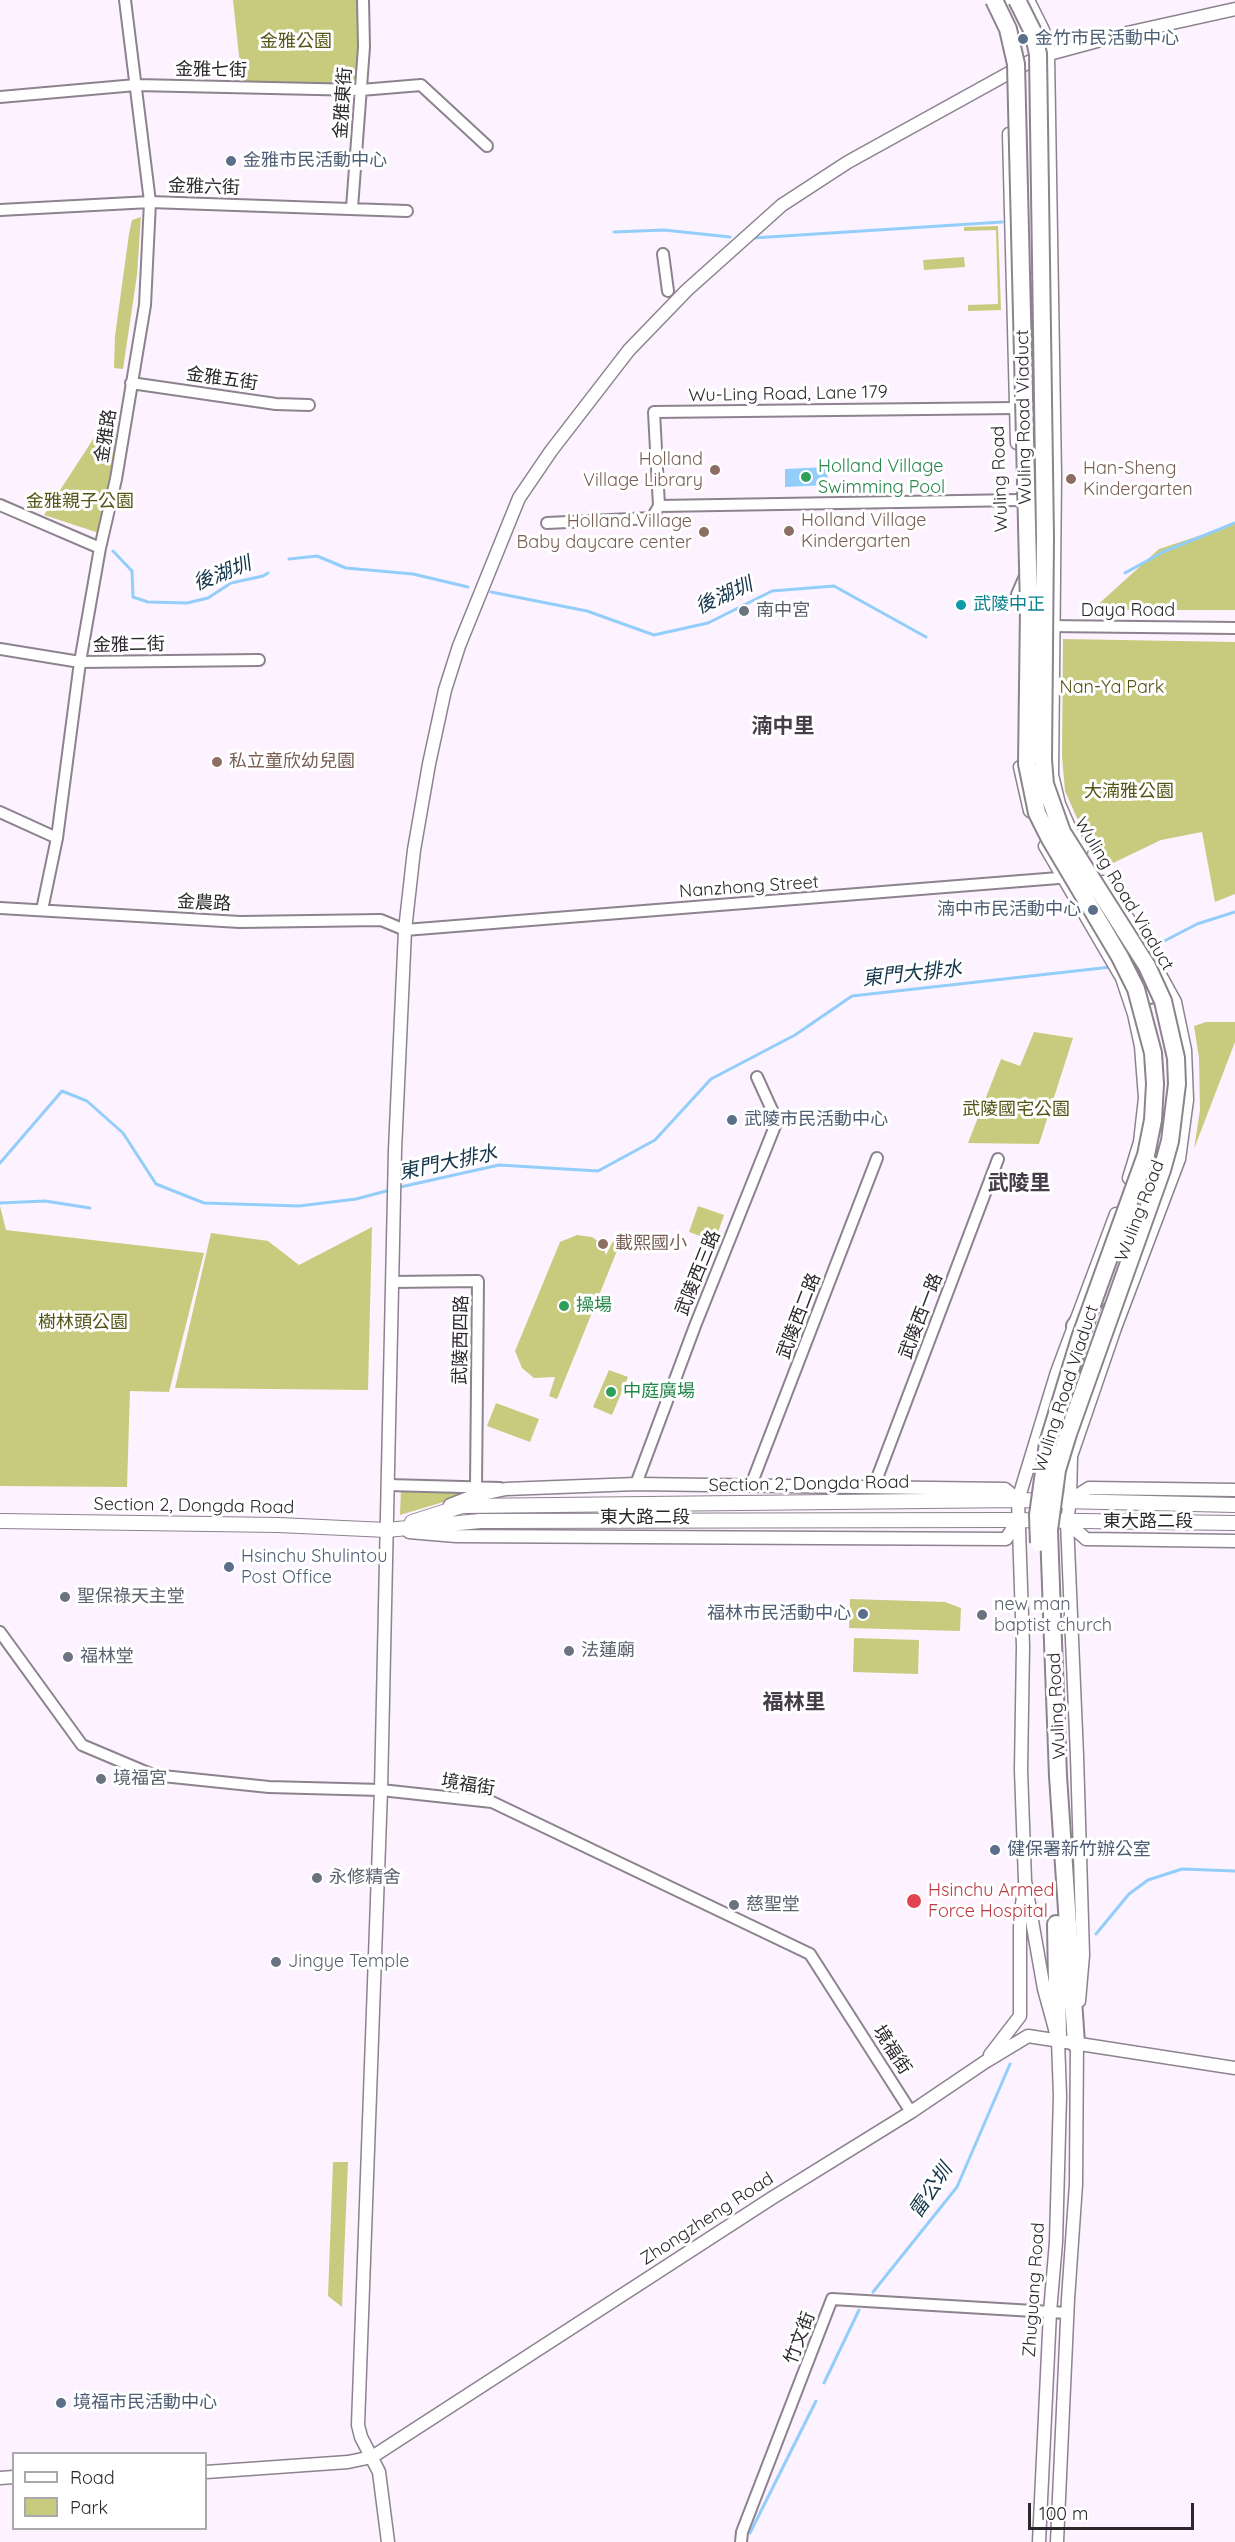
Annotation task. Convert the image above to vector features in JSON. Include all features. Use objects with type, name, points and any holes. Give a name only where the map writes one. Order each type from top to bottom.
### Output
[{"type":"highway","name":"Wuling Road Viaduct","points":[[994,0],[1008,29],[1016,64],[1029,608],[1027,764],[1037,813],[1147,966],[1163,1001],[1176,1058],[1177,1083],[1176,1110],[1162,1170],[1068,1434],[1057,1470],[1049,1530],[1048,1643],[1058,2040]]},
{"type":"highway","points":[[1004,0],[1022,35]]},
{"type":"highway","points":[[1009,0],[1022,35],[1027,65],[1036,539],[1034,563],[1020,595]]},
{"type":"highway","name":"Wuling Road Viaduct","points":[[1017,0],[1033,32],[1038,54],[1045,537],[1042,760],[1045,784],[1067,854]]},
{"type":"highway","points":[[1036,539],[1040,559],[1054,594]]},
{"type":"highway","points":[[1067,854],[1141,975],[1150,995],[1162,1044],[1165,1071],[1163,1126],[1155,1162],[1112,1280],[1075,1326]]},
{"type":"highway","points":[[1112,1280],[1115,1328]]},
{"type":"highway","name":"Wuling Road Viaduct","points":[[1048,1643],[1076,2044]]},
{"type":"main road","name":"Section 2, Dongda Road","points":[[387,1530],[462,1506],[1018,1500],[1235,1505]]},
{"type":"main road","name":"Section 2, Dongda Road","points":[[0,1521],[267,1525],[387,1530],[480,1521],[1018,1520],[1235,1523]]},
{"type":"street","name":"金雅路","points":[[42,910],[57,838],[80,662],[100,548],[116,479],[145,305],[150,202],[125,0]]},
{"type":"street","name":"金雅東街","points":[[352,208],[364,47],[363,0]]},
{"type":"street","name":"Wuling Road","points":[[986,0],[1007,48],[1020,500],[1022,623],[1019,765],[1024,794],[1032,819],[1064,880],[1122,978],[1141,1046],[1145,1076],[1140,1142],[1057,1372],[1018,1500],[1023,1646],[1021,1770],[1025,1881],[1044,1989],[1058,2040]]},
{"type":"street","points":[[1028,0],[1043,30],[1048,54],[1055,476],[1052,775],[1059,804],[1069,827],[1093,867]]},
{"type":"street","points":[[388,2542],[379,2472],[361,2437],[358,2425],[381,1790],[394,1166],[405,930],[414,850],[445,690],[459,646],[519,498],[551,451],[629,350],[687,290],[782,205],[848,162],[1048,54],[1235,9]]},
{"type":"street","name":"金雅七街","points":[[0,97],[136,85],[361,90],[421,85],[487,146]]},
{"type":"street","name":"金雅六街","points":[[0,210],[150,202],[407,211]]},
{"type":"street","points":[[663,254],[668,291]]},
{"type":"street","name":"金雅五街","points":[[131,383],[276,404],[309,405]]},
{"type":"street","name":"Wu-Ling Road, Lane 179","points":[[659,506],[654,412],[1016,408]]},
{"type":"street","points":[[547,523],[652,518],[659,506],[1020,500]]},
{"type":"street","points":[[0,505],[100,548]]},
{"type":"street","name":"Daya Road","points":[[1022,623],[1054,627],[1235,628]]},
{"type":"street","name":"金雅二街","points":[[0,649],[80,662],[259,660]]},
{"type":"street","points":[[0,812],[57,838]]},
{"type":"street","name":"Wuling Road","points":[[1076,2044],[1083,1955],[1077,1756],[1066,1522],[1070,1500],[1071,1456],[1115,1328],[1179,1160],[1187,1100],[1187,1073],[1182,1029],[1170,999],[1154,962],[1093,867]]},
{"type":"street","name":"Nanzhong Street","points":[[405,930],[1064,880],[1080,875],[1093,867]]},
{"type":"street","points":[[1080,875],[1139,970],[1170,999]]},
{"type":"street","name":"金農路","points":[[0,908],[240,922],[381,920],[405,930]]},
{"type":"street","points":[[1131,1006],[1170,999]]},
{"type":"street","name":"武陵西三路","points":[[636,1484],[695,1326],[777,1121],[757,1077]]},
{"type":"street","name":"武陵西二路","points":[[751,1485],[877,1158]]},
{"type":"street","name":"武陵西一路","points":[[874,1486],[998,1159]]},
{"type":"street","name":"武陵西四路","points":[[392,1282],[478,1281],[476,1486]]},
{"type":"street","name":"東大路二段","points":[[388,1485],[476,1486],[506,1489],[636,1484],[1005,1489],[1018,1500]]},
{"type":"street","name":"東大路二段","points":[[1070,1500],[1089,1488],[1235,1490]]},
{"type":"street","name":"東大路二段","points":[[387,1530],[472,1496],[506,1489]]},
{"type":"street","name":"東大路二段","points":[[1066,1522],[1086,1539],[1235,1541]]},
{"type":"street","name":"境福街","points":[[0,1632],[82,1745],[153,1775],[269,1787],[381,1790],[492,1802],[810,1954],[911,2112]]},
{"type":"street","points":[[985,2062],[1020,2016],[1020,1917],[1025,1881]]},
{"type":"street","name":"Zhongzheng Road","points":[[207,2472],[348,2462],[372,2457],[772,2198],[1028,2036],[1235,2068]]},
{"type":"street","name":"Zhuguang Road","points":[[1039,2542],[1050,2312],[1056,2242],[1060,2096],[1058,2040]]},
{"type":"street","name":"Zhuguang Road","points":[[1058,2542],[1067,2313],[1076,2184],[1076,2044]]},
{"type":"street","name":"竹文街","points":[[741,2542],[742,2532],[832,2299],[1067,2313]]},
{"type":"green space","name":"金雅公園","points":[[233,0],[357,0],[359,46],[356,84],[242,84]]},
{"type":"green space","points":[[141,217],[137,275],[123,369],[114,368],[115,336],[129,234],[132,220]]},
{"type":"green space","points":[[998,226],[1001,310],[968,311],[968,305],[998,304],[996,230],[964,231],[964,227]]},
{"type":"green space","points":[[964,257],[965,267],[924,270],[923,260]]},
{"type":"green space","name":"金雅親子公園","points":[[99,430],[118,435],[99,533],[44,515]]},
{"type":"green space","points":[[1235,524],[1235,610],[1092,610],[1159,549]]},
{"type":"green space","points":[[1063,639],[1235,642],[1235,894],[1215,902],[1202,832],[1161,840],[1109,865],[1077,818],[1065,791],[1062,756]]},
{"type":"green space","points":[[1206,1022],[1235,1022],[1235,1042],[1194,1149],[1200,1110],[1199,1058],[1194,1026]]},
{"type":"green space","name":"武陵國宅公園","points":[[1034,1032],[1073,1038],[1039,1144],[968,1143],[1001,1059],[1020,1066]]},
{"type":"green space","name":"樹林頭公園","points":[[0,1206],[6,1230],[204,1253],[169,1392],[130,1391],[127,1487],[0,1486]]},
{"type":"green space","points":[[698,1206],[724,1215],[715,1241],[689,1232]]},
{"type":"green space","points":[[372,1227],[368,1390],[175,1388],[211,1233],[268,1241],[299,1265]]},
{"type":"green space","points":[[577,1235],[592,1237],[602,1244],[606,1255],[613,1241],[621,1241],[557,1399],[549,1396],[555,1377],[534,1378],[522,1368],[515,1351],[560,1242]]},
{"type":"green space","name":"中庭廣場","points":[[609,1370],[628,1377],[612,1415],[593,1407]]},
{"type":"green space","points":[[496,1403],[539,1419],[530,1442],[487,1426]]},
{"type":"green space","points":[[401,1489],[477,1492],[400,1515]]},
{"type":"green space","points":[[850,1599],[945,1602],[961,1608],[960,1631],[849,1628]]},
{"type":"green space","points":[[854,1638],[919,1640],[918,1674],[853,1672]]},
{"type":"green space","points":[[333,2162],[348,2162],[342,2307],[328,2296]]},
{"type":"water","name":"Holland Village Swimming Pool","points":[[827,467],[828,485],[785,487],[785,469]]},
{"type":"waterway","points":[[753,238],[1002,222]]},
{"type":"waterway","points":[[614,232],[664,230],[730,237]]},
{"type":"waterway","name":"後湖圳","points":[[1125,573],[1163,552],[1235,523]]},
{"type":"waterway","name":"後湖圳","points":[[113,551],[132,571],[133,597],[148,602],[187,603],[208,598],[231,583],[268,573]]},
{"type":"waterway","name":"後湖圳","points":[[289,559],[317,556],[346,568],[413,574],[468,587]]},
{"type":"waterway","name":"後湖圳","points":[[491,592],[587,611],[654,635],[708,623],[772,591],[834,586],[926,637]]},
{"type":"waterway","name":"東門大排水","points":[[1149,949],[1197,924],[1235,912]]},
{"type":"waterway","name":"東門大排水","points":[[396,1188],[499,1165],[598,1171],[655,1140],[711,1079],[795,1035],[852,996],[1111,967]]},
{"type":"waterway","name":"東門大排水","points":[[0,1163],[62,1091],[87,1101],[123,1133],[156,1184],[204,1203],[299,1206],[356,1199],[390,1190]]},
{"type":"waterway","points":[[0,1203],[45,1201],[90,1208]]},
{"type":"waterway","name":"雷公圳","points":[[1096,1934],[1129,1894],[1148,1880],[1182,1869],[1235,1871]]},
{"type":"waterway","name":"雷公圳","points":[[873,2292],[957,2187],[1010,2064]]},
{"type":"waterway","name":"雷公圳","points":[[824,2383],[859,2310]]},
{"type":"waterway","name":"雷公圳","points":[[750,2533],[816,2401]]},
{"type":"place","name":"金竹市民活動中心","points":[[1023,39]]},
{"type":"place","name":"金雅市民活動中心","points":[[231,161]]},
{"type":"place","name":"Holland Village Library","points":[[715,470]]},
{"type":"place","name":"Holland Village Swimming Pool","points":[[806,477]]},
{"type":"place","name":"Han-Sheng Kindergarten","points":[[1071,479]]},
{"type":"place","name":"Holland Village Kindergarten","points":[[789,531]]},
{"type":"place","name":"Holland Village Baby daycare center","points":[[704,532]]},
{"type":"place","name":"武陵中正","points":[[961,605]]},
{"type":"place","name":"南中宮","points":[[744,611]]},
{"type":"place","name":"私立童欣幼兒園","points":[[217,762]]},
{"type":"place","name":"湳中市民活動中心","points":[[1093,910]]},
{"type":"place","name":"武陵市民活動中心","points":[[732,1120]]},
{"type":"place","name":"載熙國小","points":[[603,1244]]},
{"type":"place","name":"操場","points":[[564,1306]]},
{"type":"place","name":"中庭廣場","points":[[611,1392]]},
{"type":"place","name":"Hsinchu Shulintou Post Office","points":[[229,1567]]},
{"type":"place","name":"聖保祿天主堂","points":[[65,1597]]},
{"type":"place","name":"福林市民活動中心","points":[[863,1614]]},
{"type":"place","name":"new man baptist church","points":[[982,1615]]},
{"type":"place","name":"法蓮廟","points":[[569,1651]]},
{"type":"place","name":"福林堂","points":[[68,1657]]},
{"type":"place","name":"境福宮","points":[[101,1779]]},
{"type":"place","name":"健保署新竹辦公室","points":[[995,1850]]},
{"type":"place","name":"永修精舍","points":[[317,1878]]},
{"type":"place","name":"Hsinchu Armed Force Hospital","points":[[914,1901]]},
{"type":"place","name":"慈聖堂","points":[[734,1905]]},
{"type":"place","name":"Jingye Temple","points":[[276,1962]]},
{"type":"place","name":"境福市民活動中心","points":[[61,2403]]},
{"type":"district","name":"湳中里","points":[[783,727]]},
{"type":"district","name":"武陵里","points":[[1019,1184]]},
{"type":"district","name":"福林里","points":[[794,1703]]},
{"type":"park label","name":"Nan-Ya Park","points":[[1112,688]]},
{"type":"park label","name":"大湳雅公園","points":[[1129,792]]}]
